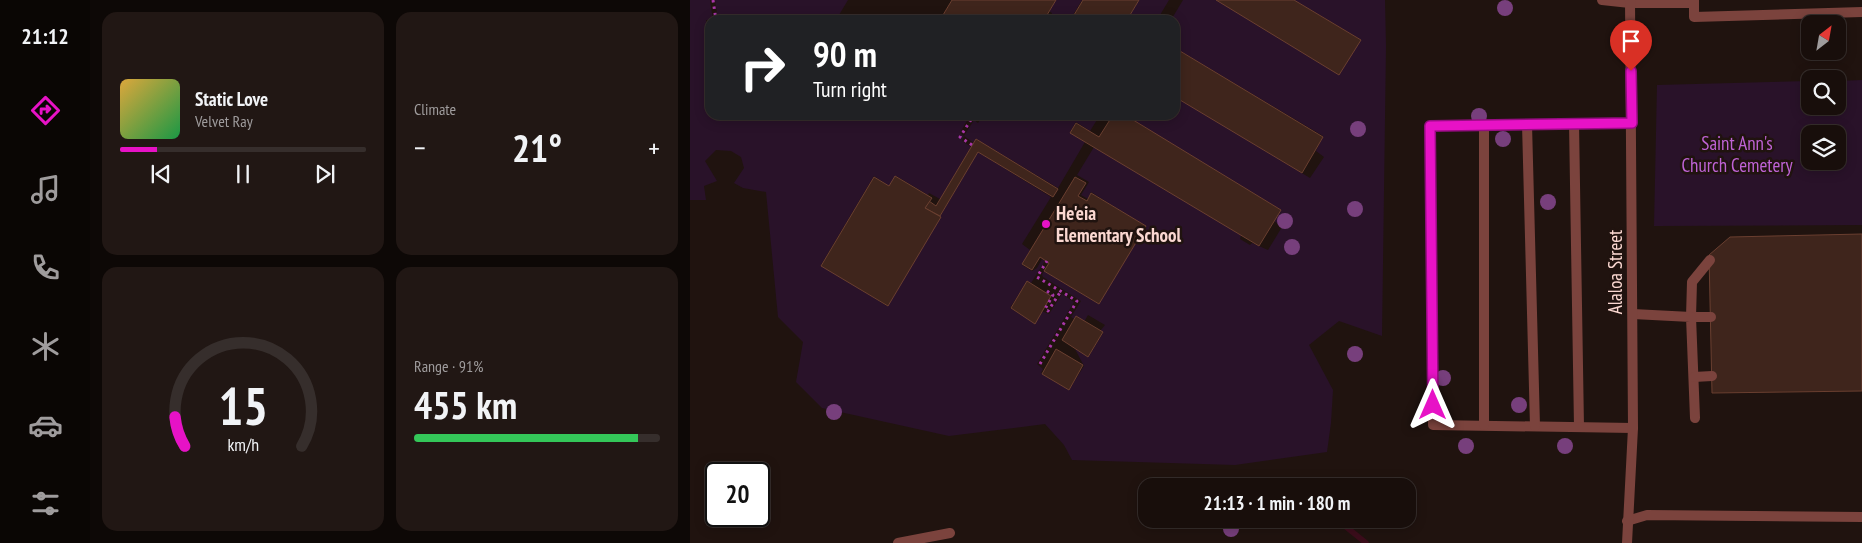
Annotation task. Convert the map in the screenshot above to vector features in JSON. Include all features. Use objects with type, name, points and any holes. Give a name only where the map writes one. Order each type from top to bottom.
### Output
[{"type":"street","points":[[1602,0],[1694,2],[1694,18],[1862,12]]},
{"type":"street","name":"Alaloa Street","points":[[1627,543],[1634,428],[1630,1]]},
{"type":"street","points":[[1574,123],[1579,427]]},
{"type":"street","points":[[1632,123],[1430,126],[1433,425],[1634,428]]},
{"type":"street","points":[[1484,124],[1484,425]]},
{"type":"street","points":[[1527,124],[1535,426]]},
{"type":"street","points":[[1695,418],[1691,317],[1692,282],[1710,260]]},
{"type":"street","points":[[1633,314],[1711,318]]},
{"type":"street","points":[[1694,377],[1712,376]]},
{"type":"street","points":[[1627,521],[1647,515],[1862,517]]},
{"type":"street","points":[[898,543],[950,533]]},
{"type":"path","points":[[713,0],[715,15]]},
{"type":"path","points":[[971,120],[960,137],[972,145]]},
{"type":"path","points":[[1040,364],[1077,301],[1037,277],[1047,261]]},
{"type":"path","points":[[1047,291],[1053,295],[1045,309],[1048,311],[1061,291]]},
{"type":"green space","points":[[690,0],[710,0],[712,15],[705,15],[705,120],[967,120],[960,133],[964,136],[962,141],[971,147],[940,199],[929,193],[928,195],[896,176],[889,186],[874,176],[821,265],[887,306],[978,152],[1051,197],[1022,244],[1030,250],[1022,265],[1032,271],[1037,268],[1042,259],[1045,261],[1031,283],[1027,281],[1010,308],[1034,323],[1041,311],[1049,314],[1062,294],[1074,302],[1037,364],[1043,369],[1041,373],[1069,390],[1084,366],[1075,349],[1089,356],[1103,333],[1100,331],[1105,325],[1088,315],[1084,322],[1076,316],[1074,319],[1071,317],[1081,301],[1042,275],[1044,271],[1099,304],[1145,226],[1091,192],[1088,199],[1081,195],[1089,182],[1077,175],[1094,147],[1241,235],[1240,239],[1250,245],[1252,243],[1268,250],[1282,227],[1274,221],[1281,210],[1132,120],[1180,120],[1180,99],[1310,178],[1324,157],[1316,151],[1323,136],[1180,51],[1180,15],[1174,15],[1183,0],[1216,0],[1358,44],[1361,40],[1294,0],[1385,0],[1382,336],[1339,321],[1309,345],[1333,390],[1327,452],[1235,465],[1072,460],[1064,445],[1045,424],[949,436],[822,408],[796,382],[803,342],[778,317],[766,192],[743,188],[734,183],[744,168],[741,157],[731,151],[716,150],[705,161],[717,181],[704,186],[706,200],[690,200]]},
{"type":"green space","points":[[715,0],[848,0],[839,15],[717,15]]},
{"type":"green space","points":[[1055,0],[1082,0],[1073,15],[1051,15],[1052,13],[1049,11]]},
{"type":"green space","points":[[1139,0],[1169,0],[1160,15],[1130,15]]},
{"type":"green space","name":"Saint Ann's Church Cemetery","points":[[1862,80],[1862,225],[1654,226],[1657,85],[1801,81],[1801,115],[1846,115],[1846,81]]},
{"type":"green space","points":[[974,120],[978,123],[980,120],[1097,120],[1090,131],[1076,122],[1070,132],[1085,142],[1058,188],[976,139],[974,143],[964,136]]},
{"type":"building","points":[[952,0],[1056,0],[1047,15],[943,15]]},
{"type":"building","points":[[1083,0],[1139,0],[1130,15],[1074,15]]},
{"type":"building","points":[[1216,0],[1294,0],[1361,40],[1339,75]]},
{"type":"building","points":[[1180,51],[1323,137],[1302,173],[1180,100]]},
{"type":"building","points":[[1110,120],[1133,120],[1281,210],[1259,246],[1070,133],[1076,123],[1099,137]]},
{"type":"building","points":[[976,139],[1058,189],[1053,197],[978,152],[940,216],[925,208],[929,201],[936,206]]},
{"type":"building","points":[[895,176],[932,198],[925,208],[941,217],[888,306],[821,266],[874,177],[889,186]]},
{"type":"building","points":[[1075,177],[1086,183],[1078,196],[1087,201],[1091,193],[1146,226],[1099,304],[1044,271],[1049,263],[1040,257],[1032,270],[1022,264]]},
{"type":"building","points":[[1862,234],[1862,391],[1712,393],[1709,255],[1730,237]]},
{"type":"building","points":[[1027,281],[1051,296],[1035,324],[1011,308]]},
{"type":"building","points":[[1076,316],[1103,332],[1088,357],[1062,340]]},
{"type":"building","points":[[1056,349],[1083,365],[1069,390],[1042,374]]},
{"type":"waterway","points":[[1347,528],[1366,543]]},
{"type":"place","name":"He'eia Elementary School","points":[[1046,224]]},
{"type":"route","points":[[1433,405],[1430,126],[1632,123],[1631,71]]}]
